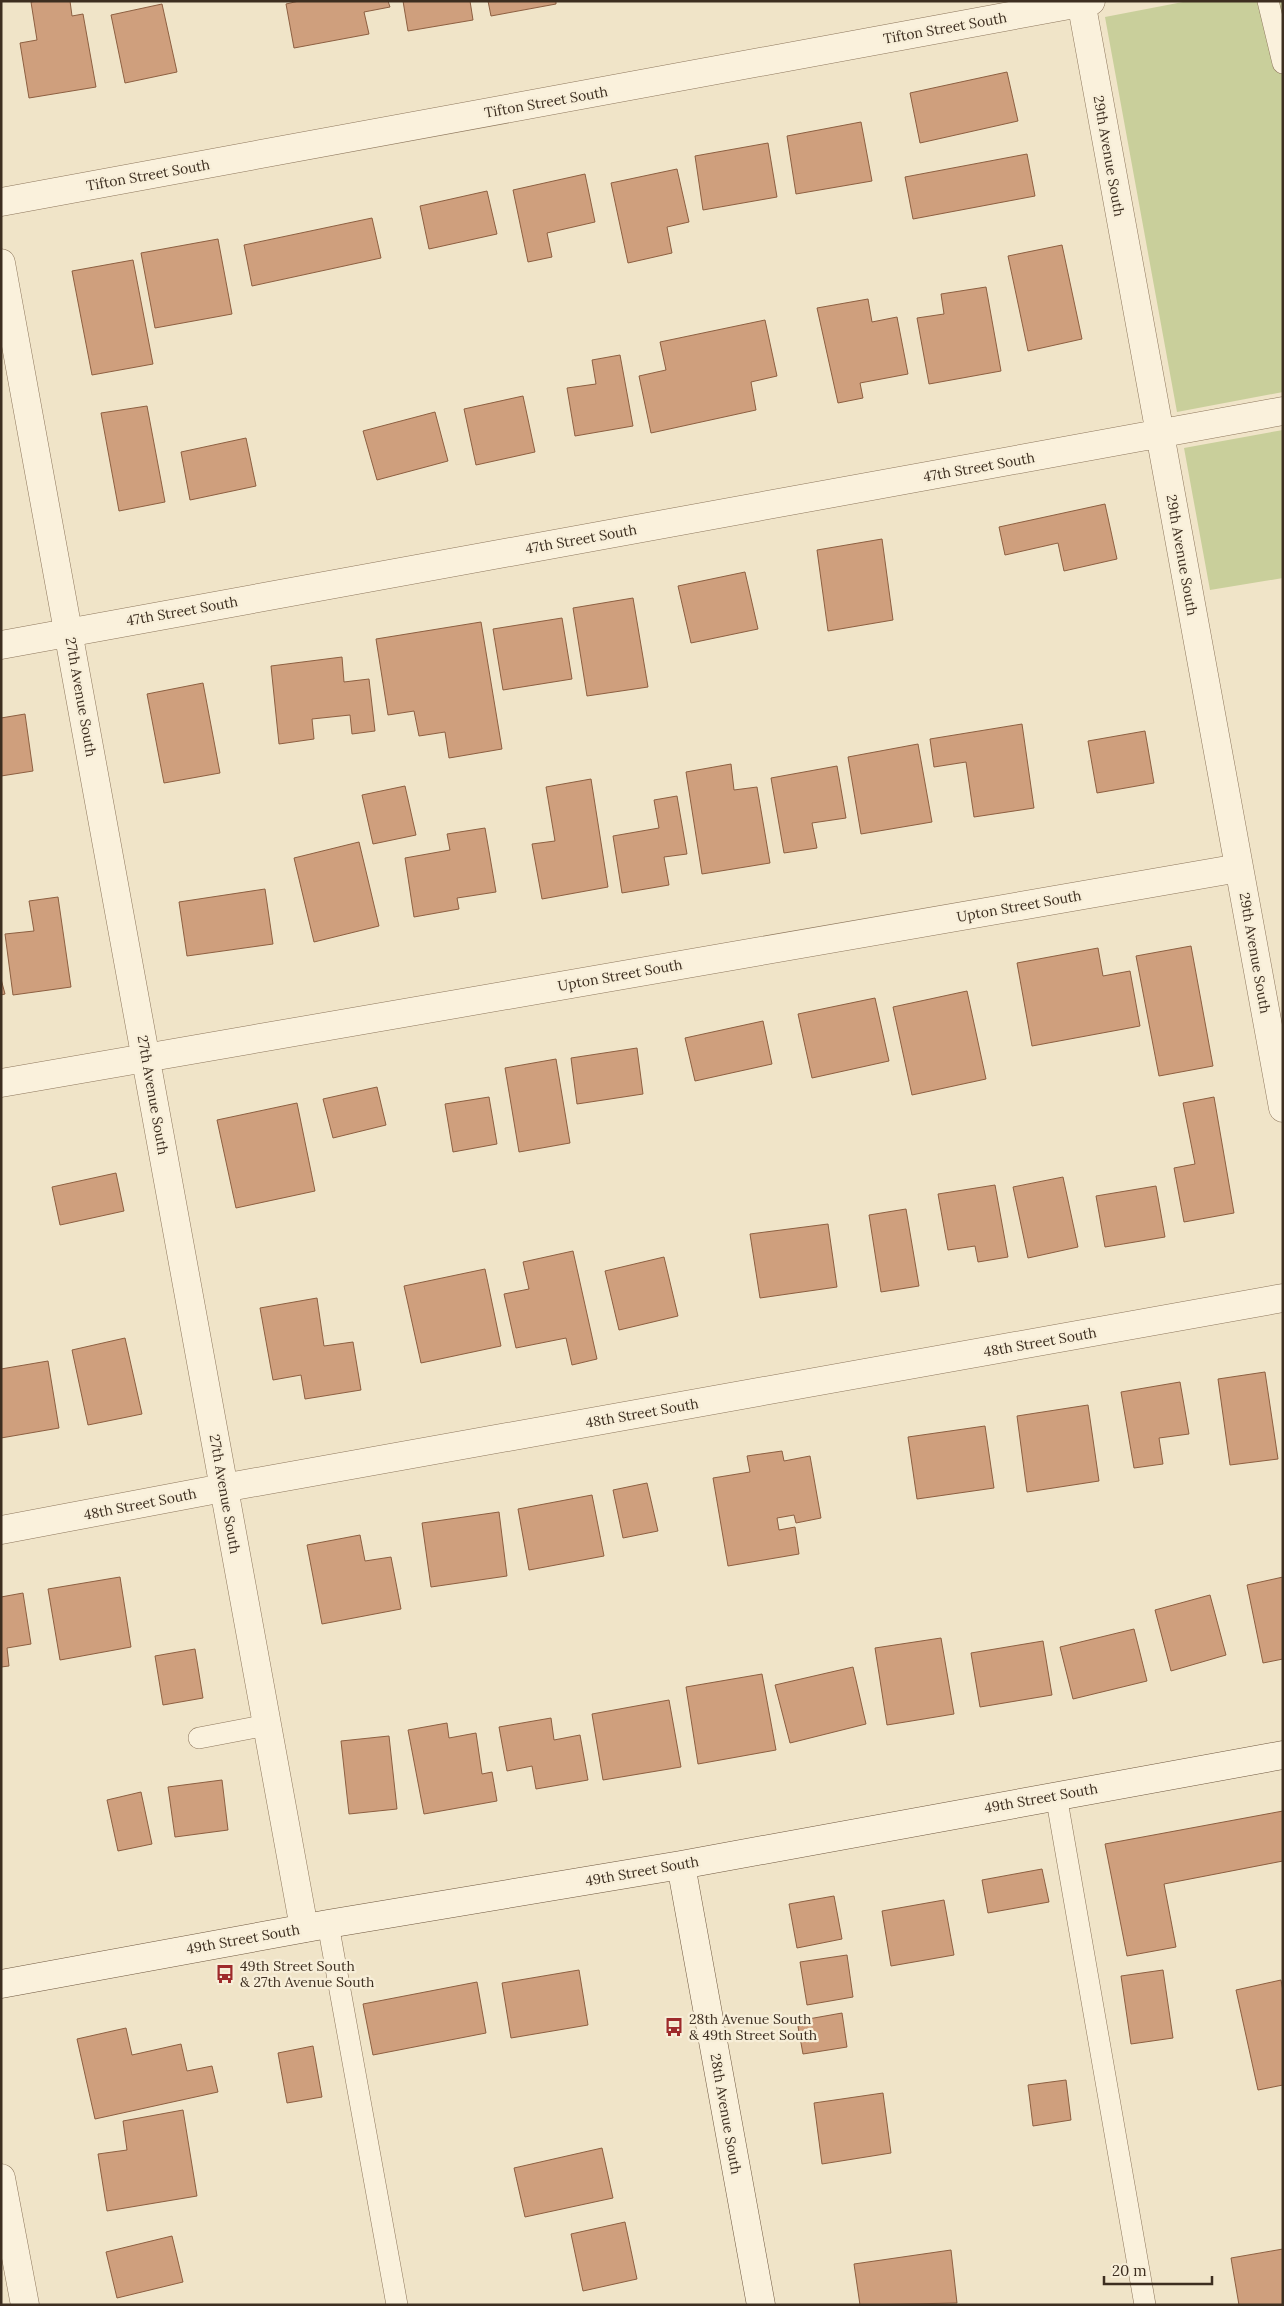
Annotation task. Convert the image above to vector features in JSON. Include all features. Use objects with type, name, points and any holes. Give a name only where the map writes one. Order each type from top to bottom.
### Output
[{"type":"street","name":"Tifton Street South","points":[[1,202],[1084,2]]},
{"type":"street","name":"29th Avenue South","points":[[1084,2],[1160,434],[1283,1108]]},
{"type":"street","name":"27th Avenue South","points":[[1,263],[70,632],[267,1725],[316,1926]]},
{"type":"street","name":"47th Street South","points":[[1,644],[1283,411]]},
{"type":"street","name":"Upton Street South","points":[[1,1083],[146,1056],[1239,868]]},
{"type":"street","name":"48th Street South","points":[[1,1530],[223,1488],[1283,1298]]},
{"type":"street","name":"49th Street South","points":[[1,1984],[316,1926],[681,1865],[1283,1754]]},
{"type":"street","name":"28th Avenue South","points":[[681,1865],[760,2305]]},
{"type":"street","points":[[1,2178],[25,2305]]},
{"type":"lane","points":[[1268,1],[1283,63]]},
{"type":"lane","points":[[199,1738],[267,1725]]},
{"type":"lane","points":[[1056,1795],[1145,2305]]},
{"type":"lane","points":[[316,1926],[397,2305]]},
{"type":"green space","points":[[1188,1],[1283,1],[1283,392],[1177,412],[1105,17]]},
{"type":"green space","points":[[1283,430],[1283,578],[1210,590],[1184,448]]},
{"type":"building","points":[[70,1],[72,16],[83,14],[96,87],[29,98],[20,43],[37,40],[31,2]]},
{"type":"building","points":[[299,1],[388,1],[390,7],[364,12],[369,34],[294,48],[286,4]]},
{"type":"building","points":[[403,1],[470,1],[473,20],[408,31]]},
{"type":"building","points":[[488,1],[556,1],[556,4],[491,16]]},
{"type":"building","points":[[162,4],[177,72],[125,83],[111,15]]},
{"type":"building","points":[[1007,72],[1018,121],[920,143],[910,93]]},
{"type":"building","points":[[861,122],[872,181],[796,194],[787,136]]},
{"type":"building","points":[[768,143],[777,197],[703,210],[695,156]]},
{"type":"building","points":[[1027,154],[1035,196],[913,219],[905,177]]},
{"type":"building","points":[[677,169],[689,222],[667,227],[672,253],[628,263],[611,183]]},
{"type":"building","points":[[585,174],[595,222],[547,233],[552,257],[528,262],[513,190]]},
{"type":"building","points":[[487,191],[497,234],[429,249],[420,206]]},
{"type":"building","points":[[372,218],[381,258],[252,286],[244,245]]},
{"type":"building","points":[[218,239],[232,314],[155,328],[141,253]]},
{"type":"building","points":[[1062,245],[1082,339],[1028,351],[1008,256]]},
{"type":"building","points":[[133,260],[153,364],[92,375],[72,271]]},
{"type":"building","points":[[986,287],[1001,371],[929,384],[917,318],[944,314],[941,294]]},
{"type":"building","points":[[868,299],[872,322],[897,317],[908,374],[860,383],[863,398],[838,403],[817,308]]},
{"type":"building","points":[[765,320],[777,376],[751,382],[756,410],[651,433],[639,376],[666,370],[660,342]]},
{"type":"building","points":[[620,355],[633,426],[575,436],[567,388],[596,384],[592,360]]},
{"type":"building","points":[[523,396],[535,452],[476,465],[464,409]]},
{"type":"building","points":[[147,406],[165,502],[119,511],[101,413]]},
{"type":"building","points":[[435,412],[448,461],[377,480],[363,431]]},
{"type":"building","points":[[246,438],[256,486],[190,500],[181,452]]},
{"type":"building","points":[[1105,504],[1117,559],[1064,571],[1058,543],[1005,555],[999,527]]},
{"type":"building","points":[[882,539],[893,620],[828,631],[817,550]]},
{"type":"building","points":[[745,572],[758,629],[691,643],[678,586]]},
{"type":"building","points":[[633,598],[648,687],[587,696],[573,608]]},
{"type":"building","points":[[562,618],[572,679],[503,690],[493,629]]},
{"type":"building","points":[[481,622],[502,749],[449,758],[445,732],[419,736],[414,711],[388,715],[376,639]]},
{"type":"building","points":[[342,657],[344,682],[369,679],[375,731],[352,734],[350,715],[312,719],[314,739],[279,744],[271,666]]},
{"type":"building","points":[[203,683],[220,773],[164,783],[147,694]]},
{"type":"building","points":[[25,714],[33,771],[1,776],[1,718]]},
{"type":"building","points":[[1022,724],[1034,808],[974,817],[966,762],[934,767],[930,739]]},
{"type":"building","points":[[1145,731],[1154,783],[1097,793],[1088,741]]},
{"type":"building","points":[[918,744],[932,822],[861,834],[848,757]]},
{"type":"building","points":[[731,764],[734,790],[757,787],[770,863],[702,874],[686,772]]},
{"type":"building","points":[[837,766],[846,818],[812,823],[817,848],[784,853],[771,778]]},
{"type":"building","points":[[591,779],[608,887],[542,899],[532,844],[555,841],[546,787]]},
{"type":"building","points":[[405,786],[416,835],[373,844],[362,795]]},
{"type":"building","points":[[677,796],[687,854],[664,857],[669,885],[622,893],[613,836],[659,828],[654,800]]},
{"type":"building","points":[[485,828],[496,892],[457,898],[459,909],[414,917],[405,858],[450,850],[447,834]]},
{"type":"building","points":[[359,842],[379,926],[314,942],[294,858]]},
{"type":"building","points":[[265,889],[273,944],[187,956],[179,902]]},
{"type":"building","points":[[58,897],[71,987],[13,995],[5,934],[34,931],[29,901]]},
{"type":"building","points":[[1191,946],[1213,1066],[1159,1076],[1136,956]]},
{"type":"building","points":[[1098,948],[1103,976],[1130,971],[1140,1026],[1032,1046],[1017,963]]},
{"type":"building","points":[[1,979],[5,994],[1,995]]},
{"type":"building","points":[[967,991],[986,1079],[912,1095],[893,1007]]},
{"type":"building","points":[[875,998],[889,1061],[812,1078],[798,1014]]},
{"type":"building","points":[[763,1021],[772,1064],[695,1081],[685,1038]]},
{"type":"building","points":[[637,1048],[643,1094],[577,1104],[571,1058]]},
{"type":"building","points":[[556,1059],[570,1143],[519,1152],[505,1068]]},
{"type":"building","points":[[377,1087],[386,1125],[333,1138],[323,1099]]},
{"type":"building","points":[[489,1097],[497,1144],[453,1152],[445,1104]]},
{"type":"building","points":[[1214,1097],[1234,1213],[1184,1222],[1174,1168],[1195,1164],[1183,1103]]},
{"type":"building","points":[[297,1103],[315,1191],[236,1208],[217,1120]]},
{"type":"building","points":[[116,1173],[124,1211],[60,1225],[52,1187]]},
{"type":"building","points":[[1063,1177],[1078,1247],[1028,1258],[1013,1187]]},
{"type":"building","points":[[995,1185],[1008,1257],[978,1262],[975,1246],[948,1250],[938,1194]]},
{"type":"building","points":[[1156,1186],[1165,1237],[1105,1247],[1096,1196]]},
{"type":"building","points":[[906,1209],[919,1286],[881,1292],[869,1215]]},
{"type":"building","points":[[828,1224],[837,1287],[760,1298],[750,1234]]},
{"type":"building","points":[[573,1251],[597,1359],[572,1365],[566,1338],[516,1348],[504,1294],[529,1289],[523,1262]]},
{"type":"building","points":[[664,1257],[678,1316],[619,1330],[605,1271]]},
{"type":"building","points":[[485,1269],[501,1346],[421,1363],[404,1286]]},
{"type":"building","points":[[317,1298],[324,1346],[353,1342],[361,1390],[305,1399],[301,1375],[273,1380],[260,1308]]},
{"type":"building","points":[[125,1338],[142,1414],[88,1425],[72,1350]]},
{"type":"building","points":[[48,1361],[59,1428],[1,1438],[1,1369]]},
{"type":"building","points":[[1265,1372],[1278,1459],[1230,1465],[1218,1379]]},
{"type":"building","points":[[1180,1382],[1189,1434],[1159,1438],[1163,1464],[1134,1468],[1121,1392]]},
{"type":"building","points":[[1088,1405],[1099,1481],[1027,1492],[1017,1416]]},
{"type":"building","points":[[985,1426],[994,1488],[917,1499],[908,1437]]},
{"type":"building","points":[[782,1451],[784,1461],[810,1456],[821,1518],[796,1523],[794,1515],[777,1518],[779,1530],[795,1527],[799,1554],[728,1566],[713,1478],[750,1472],[747,1456]]},
{"type":"building","points":[[647,1483],[658,1531],[623,1538],[613,1490]]},
{"type":"building","points":[[592,1495],[604,1556],[529,1570],[518,1509]]},
{"type":"building","points":[[499,1512],[507,1576],[431,1587],[422,1523]]},
{"type":"building","points":[[360,1535],[365,1561],[391,1557],[401,1609],[322,1624],[307,1545]]},
{"type":"building","points":[[120,1577],[131,1647],[60,1660],[48,1589]]},
{"type":"building","points":[[1283,1577],[1283,1659],[1263,1663],[1247,1585]]},
{"type":"building","points":[[23,1593],[31,1644],[7,1648],[9,1666],[1,1667],[1,1597]]},
{"type":"building","points":[[1210,1595],[1226,1655],[1171,1671],[1155,1610]]},
{"type":"building","points":[[1134,1629],[1147,1681],[1073,1699],[1060,1647]]},
{"type":"building","points":[[941,1638],[954,1714],[887,1725],[875,1648]]},
{"type":"building","points":[[1043,1641],[1052,1695],[980,1707],[971,1653]]},
{"type":"building","points":[[195,1649],[203,1698],[163,1705],[155,1656]]},
{"type":"building","points":[[853,1667],[866,1724],[790,1743],[775,1685]]},
{"type":"building","points":[[762,1674],[776,1750],[698,1764],[686,1687]]},
{"type":"building","points":[[669,1700],[681,1767],[603,1780],[592,1714]]},
{"type":"building","points":[[551,1718],[554,1740],[580,1735],[588,1780],[536,1789],[532,1766],[507,1771],[499,1727]]},
{"type":"building","points":[[447,1723],[449,1738],[476,1733],[482,1774],[492,1772],[497,1801],[424,1814],[408,1730]]},
{"type":"building","points":[[389,1736],[397,1809],[349,1814],[341,1741]]},
{"type":"building","points":[[222,1780],[228,1830],[175,1837],[168,1787]]},
{"type":"building","points":[[141,1792],[152,1844],[118,1851],[107,1800]]},
{"type":"building","points":[[1283,1811],[1283,1861],[1164,1884],[1176,1947],[1127,1956],[1105,1844]]},
{"type":"building","points":[[1042,1869],[1049,1902],[988,1913],[982,1880]]},
{"type":"building","points":[[834,1896],[842,1939],[797,1948],[789,1904]]},
{"type":"building","points":[[944,1900],[954,1955],[891,1966],[882,1911]]},
{"type":"building","points":[[847,1955],[853,1997],[807,2005],[800,1962]]},
{"type":"building","points":[[579,1970],[588,2025],[511,2038],[502,1983]]},
{"type":"building","points":[[1163,1970],[1173,2038],[1131,2044],[1121,1976]]},
{"type":"building","points":[[1281,1980],[1283,1991],[1283,2085],[1258,2090],[1236,1990]]},
{"type":"building","points":[[477,1982],[486,2033],[373,2055],[363,2004]]},
{"type":"building","points":[[842,2013],[847,2047],[803,2054],[797,2021]]},
{"type":"building","points":[[126,2028],[132,2055],[181,2044],[187,2071],[212,2066],[218,2092],[95,2119],[77,2039]]},
{"type":"building","points":[[313,2046],[322,2097],[287,2103],[278,2053]]},
{"type":"building","points":[[1066,2080],[1071,2120],[1033,2126],[1028,2085]]},
{"type":"building","points":[[883,2093],[891,2153],[822,2164],[814,2103]]},
{"type":"building","points":[[183,2110],[197,2196],[107,2211],[98,2154],[127,2150],[123,2121]]},
{"type":"building","points":[[602,2148],[613,2198],[525,2217],[514,2168]]},
{"type":"building","points":[[625,2222],[637,2279],[583,2291],[571,2234]]},
{"type":"building","points":[[172,2236],[183,2282],[117,2298],[106,2252]]},
{"type":"building","points":[[1283,2249],[1283,2305],[1239,2305],[1231,2258]]},
{"type":"building","points":[[951,2250],[957,2303],[860,2305],[854,2264]]},
{"type":"place","name":"49th Street South & 27th Avenue South","points":[[225,1974]]},
{"type":"place","name":"28th Avenue South & 49th Street South","points":[[674,2027]]}]
